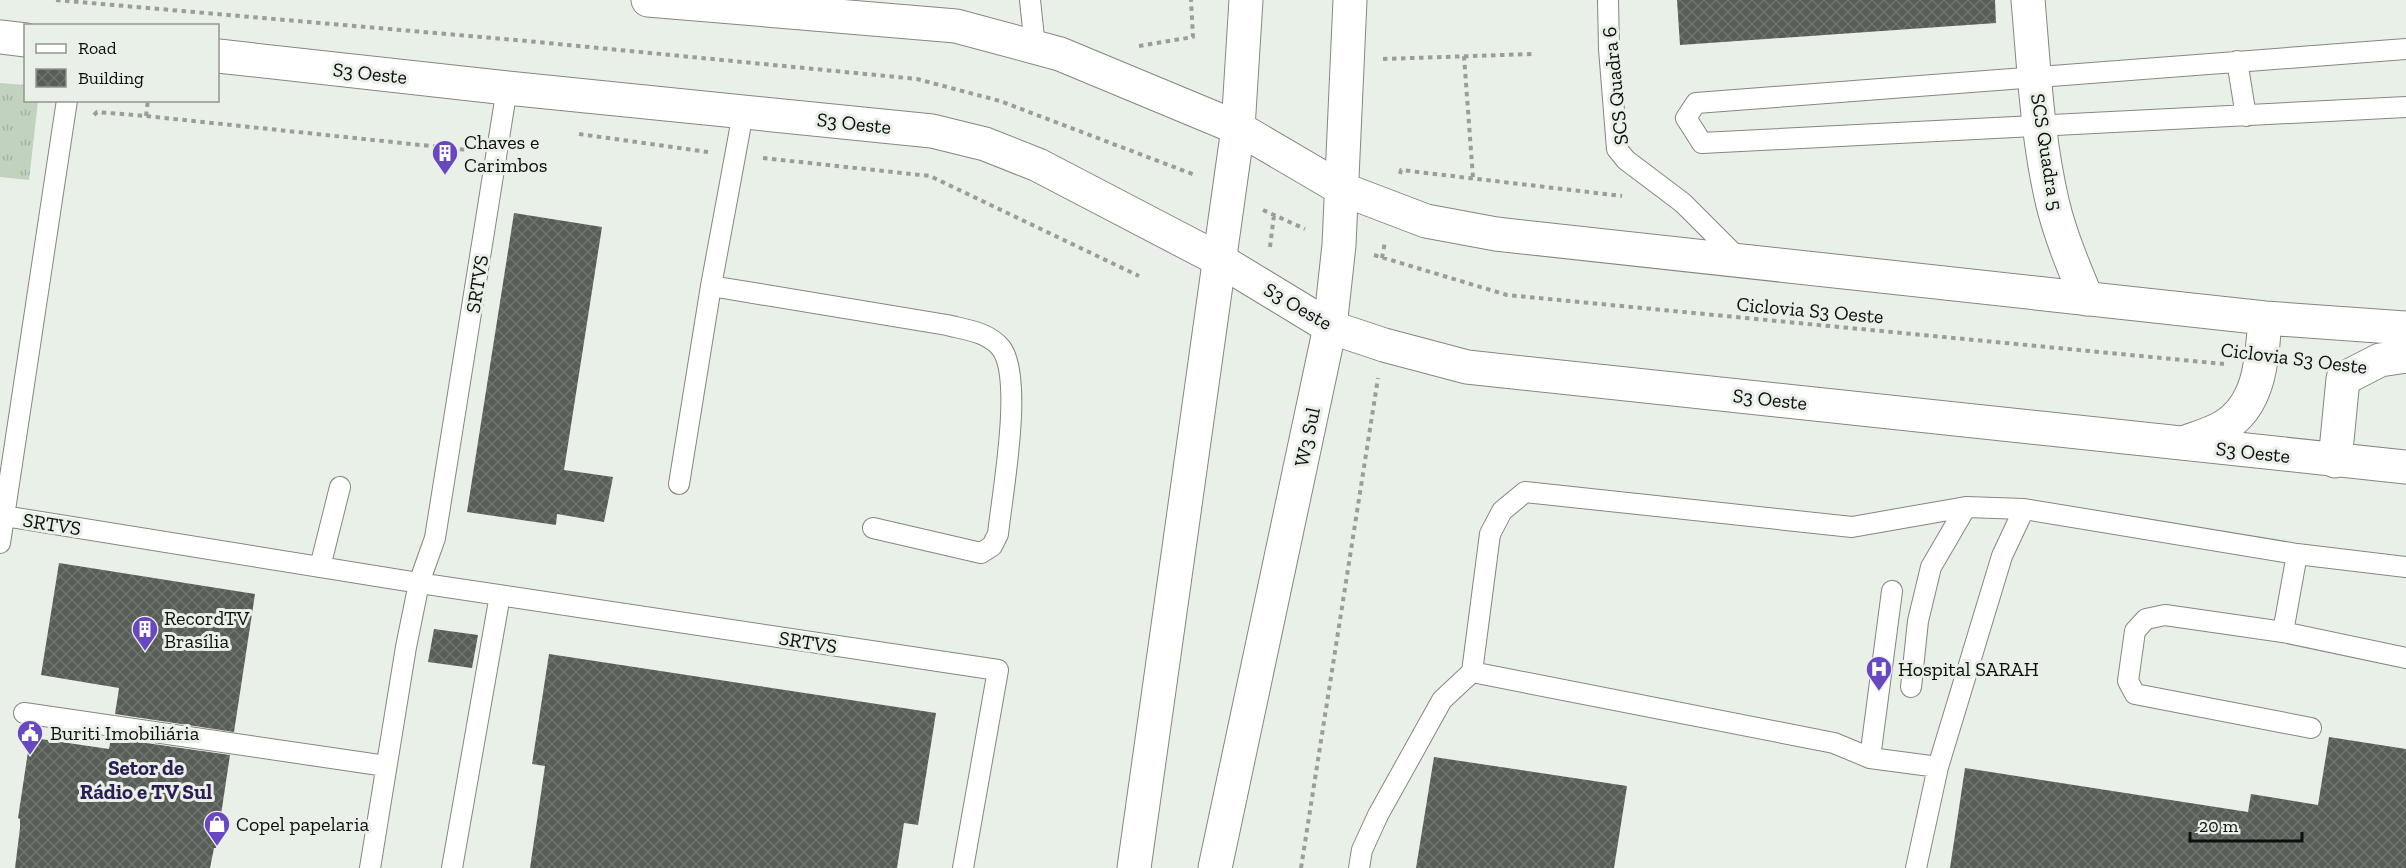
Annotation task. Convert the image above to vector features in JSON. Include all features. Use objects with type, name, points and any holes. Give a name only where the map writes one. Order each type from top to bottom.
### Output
[{"type":"main road","points":[[648,0],[956,26],[1035,47],[1060,54],[1238,128],[1342,189],[1426,220],[1496,234],[2265,318],[2406,327]]},
{"type":"main road","points":[[1134,868],[1238,128],[1246,0]]},
{"type":"main road","name":"W3 Sul","points":[[1215,868],[1330,327],[1339,245],[1350,0]]},
{"type":"main road","name":"SCS Quadra 5","points":[[2028,0],[2039,126],[2054,205],[2069,256],[2087,299]]},
{"type":"main road","points":[[0,38],[24,40]]},
{"type":"main road","name":"S3 Oeste","points":[[219,56],[743,113],[932,131],[985,144],[1038,165],[1218,259],[1330,327],[1384,345],[1467,367],[2406,467]]},
{"type":"main road","points":[[2182,444],[2223,427],[2245,408],[2262,368],[2265,318]]},
{"type":"main road","points":[[2336,461],[2343,379],[2380,360],[2406,356]]},
{"type":"lane","points":[[1030,0],[1035,47]]},
{"type":"lane","name":"SCS Quadra 6","points":[[1608,0],[1609,49],[1617,148],[1634,167],[1683,203],[1742,262]]},
{"type":"lane","points":[[2406,49],[1696,103],[1686,118],[1702,143],[2406,107]]},
{"type":"lane","points":[[2237,61],[2246,116]]},
{"type":"lane","name":"SRTVS","points":[[370,868],[419,583],[435,538],[507,88]]},
{"type":"lane","name":"SRTVS","points":[[0,543],[66,107]]},
{"type":"lane","points":[[679,484],[711,286],[743,113]]},
{"type":"lane","points":[[711,286],[947,325],[983,334],[1002,349],[1011,376],[1011,423],[998,534],[992,546],[981,553],[873,528]]},
{"type":"lane","points":[[320,567],[340,488]]},
{"type":"lane","points":[[1359,868],[1362,850],[1378,815],[1442,700],[1472,672],[1490,534],[1502,511],[1525,492],[1852,527],[1966,507],[2024,509],[2296,554],[2406,567]]},
{"type":"lane","points":[[1911,687],[1918,621],[1931,567],[1966,507]]},
{"type":"lane","points":[[1916,868],[1938,767],[2002,556],[2024,509]]},
{"type":"lane","name":"SRTVS","points":[[4,516],[419,583],[998,670],[963,868]]},
{"type":"lane","points":[[2283,632],[2296,554]]},
{"type":"lane","points":[[1870,759],[1892,591]]},
{"type":"lane","points":[[452,868],[500,595]]},
{"type":"lane","points":[[2311,728],[2135,694],[2128,681],[2135,631],[2146,619],[2165,615],[2283,632],[2406,658]]},
{"type":"lane","points":[[1472,672],[1834,743],[1870,759],[1938,767]]},
{"type":"lane","points":[[24,713],[386,766]]},
{"type":"path","points":[[1130,47],[1193,38],[1191,0]]},
{"type":"path","points":[[1348,60],[1532,54]]},
{"type":"path","points":[[1464,56],[1473,178]]},
{"type":"path","points":[[146,116],[148,102]]},
{"type":"path","points":[[66,107],[91,118],[97,112],[146,116],[470,151],[475,159],[496,161]]},
{"type":"path","points":[[577,134],[736,155],[930,176],[1139,276]]},
{"type":"path","points":[[1382,258],[1401,170],[1624,196]]},
{"type":"path","name":"Ciclovia S3 Oeste","points":[[1228,194],[1339,245],[1507,296],[2262,368]]},
{"type":"path","points":[[1301,868],[1384,345]]},
{"type":"green space","points":[[0,83],[24,85],[24,102],[38,102],[29,180],[0,177]]},
{"type":"building","points":[[1677,0],[1995,0],[1996,23],[1680,45]]},
{"type":"building","points":[[514,213],[602,227],[564,470],[613,477],[604,522],[557,514],[556,525],[467,512]]},
{"type":"building","name":"RecordTV Brasília","points":[[59,563],[255,594],[234,732],[115,714],[119,688],[41,675]]},
{"type":"building","points":[[434,629],[478,635],[472,668],[428,662]]},
{"type":"building","points":[[549,654],[936,713],[918,825],[904,823],[897,868],[530,868],[545,766],[532,764]]},
{"type":"building","points":[[2329,737],[2406,749],[2406,868],[1950,868],[1965,768],[2248,812],[2251,794],[2318,805]]},
{"type":"building","points":[[34,738],[109,749],[111,738],[230,755],[216,848],[214,848],[210,868],[15,868],[20,828],[18,818],[29,745],[33,746]]},
{"type":"building","points":[[1434,757],[1627,786],[1614,868],[1416,868]]},
{"type":"place","name":"Chaves e Carimbos","points":[[445,176]]},
{"type":"place","name":"RecordTV Brasília","points":[[145,652]]},
{"type":"place","name":"Hospital SARAH","points":[[1879,692]]},
{"type":"place","name":"Buriti Imobiliária","points":[[30,756]]},
{"type":"place","name":"Copel papelaria","points":[[217,847]]},
{"type":"district","name":"Setor de Rádio e TV Sul","points":[[146,780]]}]
